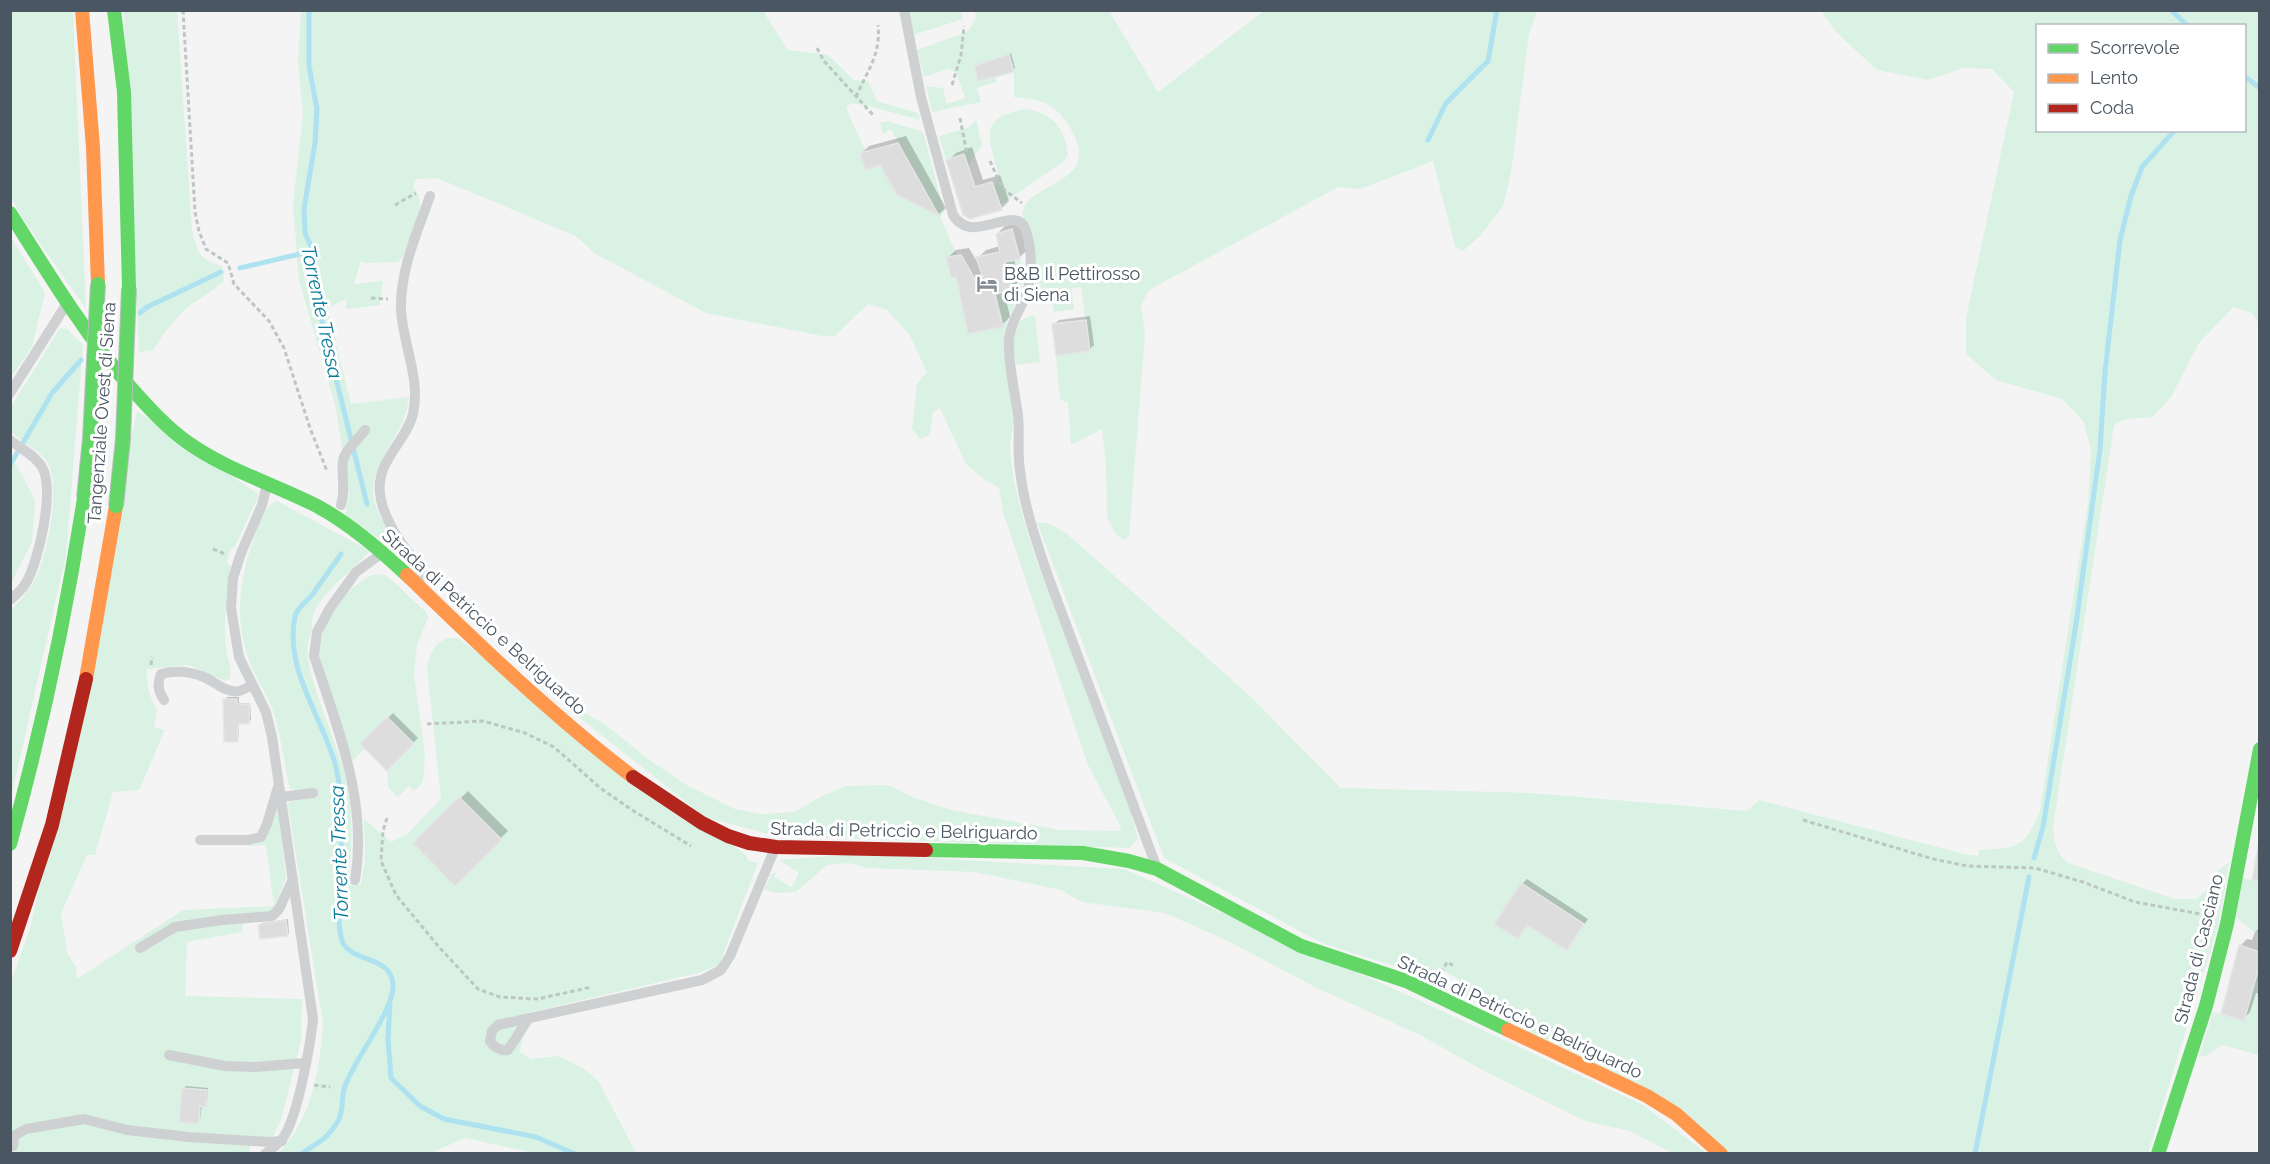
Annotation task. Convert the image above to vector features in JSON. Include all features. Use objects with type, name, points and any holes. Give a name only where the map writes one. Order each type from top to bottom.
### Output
[{"type":"main road","name":"Tangenziale Ovest di Siena","points":[[10,844],[56,660],[72,582],[84,498],[91,419],[98,284],[97,202],[91,92],[82,10]]},
{"type":"main road","name":"Tangenziale Ovest di Siena","points":[[10,951],[35,881],[57,807],[90,663],[103,596],[116,506],[123,439],[129,288],[124,92],[114,10]]},
{"type":"main road","name":"Strada di Petriccio e Belriguardo","points":[[10,213],[109,360],[146,405],[170,429],[196,448],[267,485],[336,517],[384,552],[446,613],[622,770],[703,825],[746,842],[776,847],[1083,853],[1129,861],[1157,869],[1301,946],[1406,981],[1647,1095],[1676,1114],[1721,1154]]},
{"type":"main road","name":"Strada di Casciano","points":[[2158,1154],[2206,1006],[2227,924],[2259,749]]},
{"type":"lane","points":[[904,10],[921,97],[952,215],[958,224],[964,227],[972,228],[1012,219],[1024,227],[1031,259],[1029,288],[1012,323],[1009,339],[1019,422],[1017,444],[1020,470],[1032,530],[1047,576],[1157,869]]},
{"type":"lane","points":[[422,588],[420,568],[396,534],[384,508],[380,494],[380,479],[390,455],[407,428],[414,406],[415,389],[405,336],[401,292],[409,257],[430,196]]},
{"type":"lane","points":[[10,393],[68,302]]},
{"type":"lane","points":[[341,505],[344,495],[343,462],[349,449],[363,433]]},
{"type":"lane","points":[[10,440],[37,460],[45,474],[46,486],[40,545],[26,583],[10,600]]},
{"type":"lane","points":[[266,1154],[282,1141],[291,1124],[313,1019],[281,797],[266,712],[239,657],[231,608],[233,578],[262,505],[267,485]]},
{"type":"lane","points":[[356,880],[359,857],[358,807],[348,763],[314,656],[314,645],[323,619],[356,572],[384,552]]},
{"type":"lane","points":[[164,700],[159,692],[158,681],[161,674],[175,671],[193,673],[232,691],[252,685]]},
{"type":"lane","points":[[200,840],[248,840],[261,837],[279,784]]},
{"type":"lane","points":[[281,797],[313,793]]},
{"type":"lane","points":[[529,1018],[702,980],[721,970],[730,956],[776,847]]},
{"type":"lane","points":[[140,948],[175,927],[272,916],[279,909],[293,879]]},
{"type":"lane","points":[[169,1055],[225,1066],[255,1067],[305,1063]]},
{"type":"lane","points":[[13,1146],[14,1136],[26,1129],[84,1119],[127,1130],[189,1137],[282,1141]]},
{"type":"path","points":[[183,10],[195,212],[199,231],[206,249],[212,255],[228,263],[234,284],[269,321],[284,348],[310,428],[331,480]]},
{"type":"path","points":[[856,98],[874,62],[880,39],[878,25]]},
{"type":"path","points":[[952,85],[961,55],[964,26]]},
{"type":"path","points":[[817,48],[824,62],[874,116]]},
{"type":"path","points":[[960,118],[967,154]]},
{"type":"path","points":[[990,161],[1002,188],[1022,203]]},
{"type":"path","points":[[427,724],[483,720],[525,733],[554,747],[599,787],[641,816],[695,847]]},
{"type":"path","points":[[387,818],[383,831],[381,861],[396,895],[438,946],[478,989],[500,997],[537,999],[593,987]]},
{"type":"path","points":[[1803,820],[1933,859],[1967,866],[2035,868],[2083,882],[2135,902],[2194,911],[2227,924]]},
{"type":"path","points":[[1439,979],[1448,962],[1454,966]]},
{"type":"green space","points":[[10,11],[73,11],[86,309],[11,198]]},
{"type":"green space","points":[[124,11],[177,11],[192,230],[200,254],[208,261],[222,266],[224,281],[181,313],[153,350],[139,352]]},
{"type":"green space","points":[[301,11],[763,11],[788,50],[828,55],[854,80],[868,81],[877,101],[918,113],[920,120],[851,103],[846,108],[866,152],[860,154],[865,169],[881,167],[897,195],[925,209],[933,204],[891,129],[883,134],[880,123],[888,121],[923,132],[944,211],[940,217],[957,255],[946,257],[950,278],[974,273],[977,290],[960,295],[969,334],[1003,327],[995,294],[1012,290],[1005,262],[1020,259],[1022,287],[1008,319],[1004,338],[1013,419],[1010,446],[1013,474],[1037,562],[1129,806],[1138,839],[1130,848],[775,836],[705,817],[566,707],[585,713],[604,724],[685,784],[735,809],[761,814],[795,812],[822,796],[846,786],[887,785],[915,798],[951,810],[1060,830],[1121,831],[1088,765],[1003,512],[999,488],[966,464],[940,408],[933,412],[930,435],[920,439],[912,429],[917,384],[927,372],[909,334],[886,309],[868,304],[835,336],[822,336],[706,313],[594,253],[576,236],[437,178],[416,179],[413,187],[420,203],[419,212],[403,256],[398,262],[366,263],[361,261],[354,284],[383,281],[380,305],[346,309],[346,299],[327,308],[351,404],[409,397],[402,422],[377,472],[373,493],[375,504],[385,526],[414,563],[345,515],[349,496],[335,404],[299,280],[293,204],[303,113],[298,64]]},
{"type":"green space","points":[[907,11],[961,11],[963,19],[913,35]]},
{"type":"green space","points":[[975,11],[1109,11],[1158,92],[1264,11],[1537,11],[1529,34],[1511,173],[1503,206],[1481,235],[1463,251],[1455,246],[1433,161],[1360,189],[1338,187],[1149,290],[1141,305],[1145,334],[1129,536],[1124,540],[1116,534],[1107,517],[1106,464],[1102,429],[1071,445],[1068,403],[1060,399],[1056,356],[1090,351],[1081,287],[1071,288],[1074,309],[1054,312],[1048,297],[1034,290],[1035,257],[1023,218],[1025,205],[1031,199],[1065,177],[1077,164],[1079,150],[1075,137],[1064,118],[1051,106],[1035,100],[1014,97],[1014,72],[1009,54],[992,59],[996,82],[977,88],[981,102],[932,112],[926,86],[943,88],[947,104],[965,98],[956,72],[948,69],[924,77],[917,50],[969,30],[976,18]]},
{"type":"green space","points":[[1821,11],[2259,11],[2259,324],[2252,313],[2233,307],[2199,343],[2171,397],[2153,417],[2125,419],[2114,425],[2053,827],[2056,847],[2068,863],[2175,899],[2197,899],[2206,890],[2215,873],[2229,862],[2218,926],[2148,1153],[1732,1153],[1456,991],[1459,979],[1439,969],[1430,977],[1324,944],[1164,858],[1037,522],[1051,524],[1066,533],[1250,696],[1341,788],[1531,793],[1747,811],[1759,800],[1964,854],[1978,856],[1979,850],[2003,848],[2018,843],[2030,832],[2040,810],[2088,503],[2091,452],[2084,422],[2062,399],[1996,380],[1966,354],[1966,318],[2014,92],[1992,69],[1964,68],[1928,80],[1877,70],[1836,32]]},
{"type":"green space","points":[[1026,109],[1044,114],[1056,123],[1064,137],[1068,155],[1063,162],[1000,205],[994,188],[999,177],[990,132],[993,124],[999,118]]},
{"type":"green space","points":[[976,120],[982,145],[968,165],[964,154],[946,160],[939,136],[968,128]]},
{"type":"green space","points":[[11,237],[45,293],[32,347],[11,377]]},
{"type":"green space","points":[[1035,315],[1040,362],[1016,365],[1013,341],[1016,327],[1026,318]]},
{"type":"green space","points":[[60,328],[67,329],[83,345],[66,555],[11,797],[11,610],[33,584],[42,562],[52,516],[53,484],[51,470],[46,460],[11,431],[11,407]]},
{"type":"green space","points":[[137,411],[258,494],[258,497],[234,548],[230,549],[227,562],[231,566],[225,628],[230,678],[225,681],[189,665],[147,669],[149,690],[157,710],[154,727],[165,730],[139,790],[113,792],[95,855],[87,855],[61,913],[67,953],[76,967],[77,979],[183,910],[274,906],[266,845],[248,846],[248,844],[254,844],[273,811],[278,807],[286,878],[275,906],[287,906],[278,918],[243,924],[242,932],[187,942],[185,996],[302,999],[301,1041],[281,1120],[272,1138],[252,1137],[249,1153],[11,1153],[10,985],[31,925]]},
{"type":"green space","points":[[11,455],[35,500],[32,542],[11,583]]},
{"type":"green space","points":[[277,501],[370,551],[338,582],[317,607],[308,639],[310,671],[347,785],[351,826],[349,881],[361,885],[365,862],[364,819],[391,842],[407,834],[441,799],[427,667],[436,645],[451,638],[458,638],[747,856],[747,860],[758,863],[719,965],[702,972],[527,1013],[520,1052],[531,1059],[558,1056],[584,1069],[599,1082],[636,1153],[535,1153],[465,1138],[431,1153],[278,1153],[299,1126],[312,1093],[323,1023],[288,805],[289,802],[297,800],[294,789],[290,789],[280,738],[270,703],[247,655],[241,622],[241,588],[249,555],[262,517]]},
{"type":"green space","points":[[376,574],[386,575],[426,612],[428,618],[417,645],[414,675],[425,754],[423,782],[414,791],[409,786],[398,797],[388,787],[387,771],[414,744],[386,717],[360,744],[364,749],[353,761],[332,703],[320,657],[322,634],[337,607],[356,584]]},
{"type":"green space","points":[[858,854],[1124,869],[1401,992],[1643,1105],[1706,1153],[1672,1153],[1630,1131],[1585,1121],[1486,1072],[1420,1035],[1315,987],[1228,941],[1165,913],[1082,902],[1061,890],[975,872],[867,868],[849,863],[827,865],[796,892],[779,893],[764,890],[772,873],[776,873],[774,877],[792,887],[799,873],[779,860]]},
{"type":"green space","points":[[2242,878],[2259,881],[2259,933],[2234,916]]},
{"type":"green space","points":[[2259,967],[2259,1055],[2222,1045],[2205,1056],[2199,1057],[2213,1012],[2244,1020]]},
{"type":"building","points":[[1009,54],[1014,72],[978,81],[974,66]]},
{"type":"building","points":[[898,143],[939,216],[897,195],[880,165],[865,170],[860,153]]},
{"type":"building","points":[[964,154],[975,187],[992,182],[1002,210],[970,219],[963,215],[946,160]]},
{"type":"building","points":[[1012,229],[1020,259],[1005,262],[1012,290],[995,294],[1003,327],[968,334],[956,277],[951,278],[946,257],[961,255],[976,281],[983,277],[976,257],[1000,252],[996,234]]},
{"type":"building","points":[[1086,320],[1090,351],[1056,356],[1052,324]]},
{"type":"building","points":[[223,699],[237,699],[237,704],[249,704],[249,724],[238,724],[238,742],[224,742]]},
{"type":"building","points":[[387,717],[414,744],[387,771],[360,744]]},
{"type":"building","points":[[459,797],[502,840],[455,886],[413,843]]},
{"type":"building","points":[[2259,841],[2259,881],[2252,880]]},
{"type":"building","points":[[1521,883],[1584,924],[1567,951],[1527,925],[1518,939],[1494,924]]},
{"type":"building","points":[[286,920],[288,936],[260,939],[258,925]]},
{"type":"building","points":[[2239,945],[2259,952],[2259,967],[2244,1021],[2221,1014]]},
{"type":"building","points":[[182,1088],[207,1090],[206,1107],[200,1106],[199,1124],[179,1122]]},
{"type":"waterway","name":"Torrente Tressa","points":[[309,10],[309,66],[317,109],[315,143],[304,209],[305,233],[313,251],[313,285],[367,504]]},
{"type":"waterway","points":[[1428,140],[1446,103],[1488,61],[1497,10]]},
{"type":"waterway","points":[[2171,10],[2186,24]]},
{"type":"waterway","points":[[2246,78],[2260,88]]},
{"type":"waterway","points":[[2034,858],[2043,827],[2076,624],[2100,449],[2105,372],[2120,240],[2131,196],[2142,167],[2173,132]]},
{"type":"waterway","points":[[240,268],[313,251]]},
{"type":"waterway","points":[[140,313],[147,307],[221,272]]},
{"type":"waterway","points":[[10,465],[52,393],[81,360]]},
{"type":"waterway","name":"Torrente Tressa","points":[[301,1154],[325,1137],[338,1121],[345,1086],[388,1007],[393,984],[386,968],[348,949],[341,937],[339,782],[330,748],[306,693],[295,656],[293,636],[296,613],[312,595],[341,554]]},
{"type":"waterway","points":[[1975,1154],[2029,877]]},
{"type":"waterway","points":[[390,1004],[388,1039],[391,1078],[420,1106],[444,1119],[536,1137],[575,1154]]},
{"type":"traffic: fast","points":[[114,10],[124,92],[129,288]]},
{"type":"traffic: fast","points":[[10,213],[98,346],[131,388],[165,423],[187,442],[218,461],[329,513],[364,538],[407,575]]},
{"type":"traffic: fast","points":[[84,498],[90,439],[98,284]]},
{"type":"traffic: fast","points":[[116,506],[123,439],[129,288]]},
{"type":"traffic: fast","points":[[10,844],[33,758],[52,672],[84,498]]},
{"type":"traffic: fast","points":[[2158,1154],[2206,1006],[2227,924],[2260,749]]},
{"type":"traffic: fast","points":[[926,850],[1083,853],[1129,861],[1157,869],[1301,946],[1406,981],[1508,1030]]},
{"type":"traffic: slow","points":[[82,10],[93,147],[98,284]]},
{"type":"traffic: slow","points":[[86,679],[116,506]]},
{"type":"traffic: slow","points":[[407,575],[545,705],[633,777]]},
{"type":"traffic: slow","points":[[1508,1030],[1647,1096],[1676,1114],[1721,1154]]},
{"type":"traffic: jam","points":[[10,951],[52,825],[86,679]]},
{"type":"traffic: jam","points":[[633,777],[702,823],[749,843],[776,847],[926,850]]},
{"type":"place","name":"B&B Il Pettirosso di Siena","points":[[987,284]]}]
